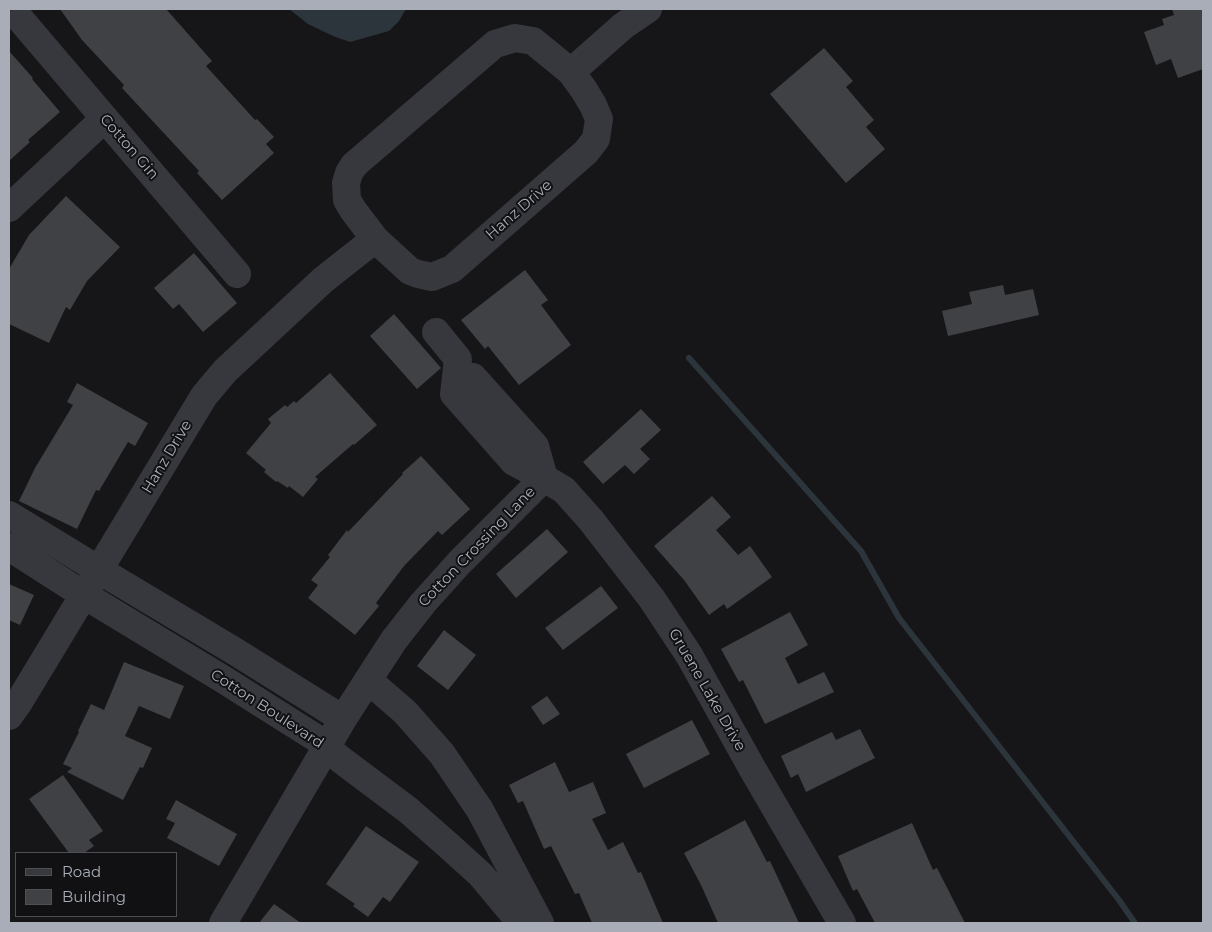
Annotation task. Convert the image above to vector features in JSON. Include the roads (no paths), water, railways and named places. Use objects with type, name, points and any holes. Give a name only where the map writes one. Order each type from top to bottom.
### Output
[{"type":"street","points":[[571,72],[622,26],[648,9]]},
{"type":"street","name":"Cotton Gin","points":[[21,20],[237,274]]},
{"type":"street","name":"Hanz Drive","points":[[515,38],[533,41],[571,72],[593,105],[599,119],[596,139],[586,152],[452,269],[432,277],[410,271],[375,239],[353,210],[348,200],[346,183],[348,173],[354,165],[487,50],[495,44],[515,38]]},
{"type":"street","points":[[9,208],[104,119]]},
{"type":"street","name":"Hanz Drive","points":[[9,716],[204,396],[225,371],[316,287],[375,239]]},
{"type":"street","points":[[436,332],[458,359],[456,377],[474,377],[535,446],[544,478]]},
{"type":"street","name":"Cotton Crossing Lane","points":[[223,923],[343,719],[394,640],[458,563],[544,478]]},
{"type":"street","name":"Gruene Lake Drive","points":[[544,478],[564,490],[590,519],[652,599],[689,655],[842,923]]},
{"type":"street","name":"Cotton Boulevard","points":[[9,515],[343,719]]},
{"type":"street","name":"Cotton Boulevard","points":[[9,547],[316,738],[408,810],[450,846],[481,875],[521,923]]},
{"type":"street","points":[[368,680],[405,712],[442,754],[480,810],[540,923]]},
{"type":"waterway","points":[[689,358],[861,551],[899,618],[1135,923]]}]
